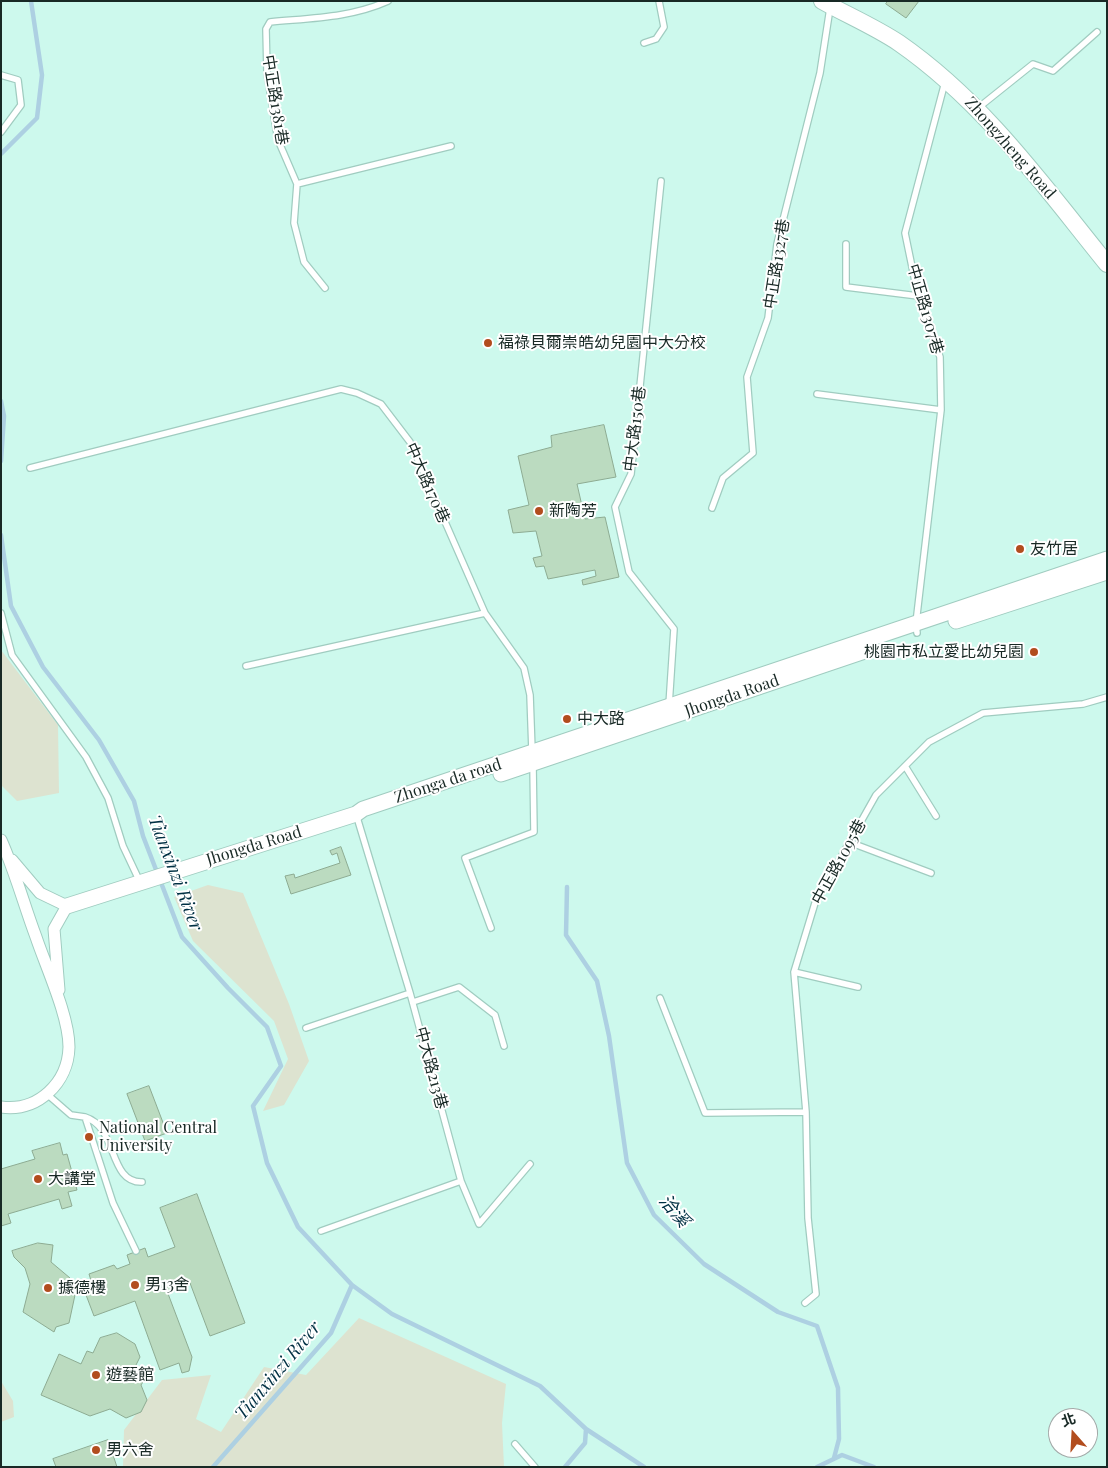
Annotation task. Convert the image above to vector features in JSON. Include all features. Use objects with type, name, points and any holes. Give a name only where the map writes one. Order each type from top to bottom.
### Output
[{"type":"main road","name":"Zhongzheng Road","points":[[828,3],[898,42],[946,79],[978,108],[1107,264]]},
{"type":"street","points":[[917,628],[1107,559]]},
{"type":"street","points":[[917,628],[1107,572]]},
{"type":"street","name":"Jhongda Road","points":[[67,906],[356,814],[363,809],[533,758],[917,628]]},
{"type":"street","points":[[1,840],[60,1007],[69,1045],[67,1067],[48,1095],[24,1106],[1,1106]]},
{"type":"street","points":[[8,856],[40,893],[67,906],[54,929],[60,1007]]},
{"type":"lane","name":"中正路1381巷","points":[[325,288],[304,262],[294,223],[297,184],[278,140],[267,73],[266,29],[270,22],[306,20],[359,12],[388,1]]},
{"type":"lane","points":[[644,43],[656,39],[664,28],[659,1]]},
{"type":"lane","name":"中正路1327巷","points":[[712,508],[723,478],[753,453],[747,377],[768,318],[777,244],[820,73],[828,3]]},
{"type":"lane","points":[[978,108],[1033,64],[1053,71],[1097,32]]},
{"type":"lane","points":[[1,75],[18,80],[21,105],[1,132]]},
{"type":"lane","name":"中正路1307巷","points":[[917,628],[941,410],[940,357],[918,296],[905,233],[946,79]]},
{"type":"lane","points":[[297,184],[451,146]]},
{"type":"lane","name":"中大路150巷","points":[[661,181],[631,474],[615,507],[629,572],[674,629],[670,711]]},
{"type":"lane","points":[[846,244],[846,287],[918,296]]},
{"type":"lane","name":"中大路170巷","points":[[30,468],[341,389],[357,393],[381,404],[410,442],[484,613],[524,668],[530,694],[534,832],[465,858],[491,928]]},
{"type":"lane","points":[[817,394],[941,410]]},
{"type":"lane","points":[[1,613],[12,655],[86,757],[108,798],[123,846],[144,881]]},
{"type":"lane","points":[[246,666],[484,613]]},
{"type":"lane","name":"中正路1095巷","points":[[805,1303],[816,1294],[808,1218],[806,1112],[794,972],[815,903],[876,795],[929,742],[983,713],[1083,704],[1107,697]]},
{"type":"lane","points":[[905,766],[936,816]]},
{"type":"lane","name":"中大路213巷","points":[[356,814],[413,1002],[461,1181],[479,1224],[530,1164]]},
{"type":"lane","points":[[849,842],[931,873]]},
{"type":"lane","points":[[794,972],[858,987]]},
{"type":"lane","points":[[413,1002],[459,987],[495,1015],[504,1046]]},
{"type":"lane","points":[[306,1028],[410,993]]},
{"type":"lane","points":[[660,998],[705,1113],[806,1112]]},
{"type":"lane","points":[[48,1095],[71,1115],[95,1120],[106,1135],[121,1174],[132,1182],[142,1182]]},
{"type":"lane","points":[[85,1117],[113,1203],[136,1251]]},
{"type":"lane","points":[[321,1231],[461,1181]]},
{"type":"lane","points":[[515,1444],[535,1467]]},
{"type":"green space","points":[[1,650],[58,725],[59,793],[17,801],[1,785]]},
{"type":"green space","points":[[208,885],[243,893],[289,1004],[309,1061],[284,1105],[263,1111],[288,1059],[274,1021],[193,941],[174,897]]},
{"type":"green space","points":[[359,1318],[506,1384],[502,1423],[504,1467],[123,1467],[124,1430],[162,1380],[211,1375],[196,1419],[221,1432],[264,1367],[306,1375]]},
{"type":"green space","points":[[1,1381],[13,1401],[14,1417],[1,1422]]},
{"type":"building","points":[[888,1],[919,1],[906,18],[886,4]]},
{"type":"building","points":[[604,425],[616,477],[577,484],[585,519],[605,517],[619,577],[583,585],[582,580],[596,576],[595,570],[548,579],[544,566],[536,567],[533,558],[542,556],[536,531],[513,533],[508,510],[529,505],[518,456],[552,447],[551,436]]},
{"type":"building","points":[[341,847],[351,875],[291,894],[285,876],[294,874],[295,878],[340,863],[337,853],[332,855],[330,851]]},
{"type":"building","points":[[149,1086],[167,1133],[145,1141],[127,1094]]},
{"type":"building","name":"大講堂","points":[[60,1143],[63,1155],[67,1154],[77,1190],[68,1192],[72,1206],[62,1209],[59,1199],[8,1214],[11,1223],[1,1226],[1,1169],[35,1159],[32,1151]]},
{"type":"building","name":"男13舍","points":[[197,1194],[245,1323],[210,1336],[190,1283],[167,1291],[192,1357],[189,1371],[182,1373],[179,1363],[160,1370],[135,1301],[94,1316],[83,1287],[92,1284],[89,1274],[114,1265],[117,1269],[130,1264],[127,1255],[145,1248],[148,1257],[175,1247],[160,1208]]},
{"type":"building","name":"據德樓","points":[[38,1243],[53,1245],[51,1262],[70,1278],[66,1292],[75,1295],[69,1323],[56,1327],[54,1332],[23,1312],[30,1284],[25,1268],[14,1257],[12,1251]]},
{"type":"building","name":"遊藝館","points":[[117,1333],[135,1344],[140,1357],[135,1367],[145,1379],[141,1385],[147,1400],[141,1412],[126,1418],[110,1409],[90,1416],[41,1395],[59,1354],[81,1364],[87,1351],[93,1353],[100,1338]]},
{"type":"building","name":"男六舍","points":[[108,1440],[117,1467],[56,1467],[53,1459]]},
{"type":"waterway","name":"Tianxinzi River","points":[[1,154],[37,118],[42,75],[31,1]]},
{"type":"waterway","name":"Tianxinzi River","points":[[1,401],[4,416],[1,461]]},
{"type":"waterway","name":"Tianxinzi River","points":[[1,535],[11,606],[43,667],[99,740],[134,801],[143,836],[182,937],[228,988],[267,1027],[281,1066],[253,1106],[267,1163],[298,1227],[352,1285],[331,1333],[213,1467]]},
{"type":"waterway","name":"洽溪","points":[[567,887],[566,935],[597,981],[609,1036],[627,1163],[654,1215],[704,1264],[778,1312],[817,1326],[838,1388],[839,1439],[834,1458]]},
{"type":"waterway","name":"洽溪","points":[[352,1285],[392,1314],[540,1386],[586,1429],[644,1467]]},
{"type":"waterway","name":"洽溪","points":[[565,1467],[585,1443],[586,1429]]},
{"type":"waterway","name":"洽溪","points":[[817,1467],[842,1455],[874,1467]]},
{"type":"place","name":"福祿貝爾崇皓幼兒園中大分校","points":[[488,343]]},
{"type":"place","name":"新陶芳","points":[[539,511]]},
{"type":"place","name":"友竹居","points":[[1020,549]]},
{"type":"place","name":"桃園市私立愛比幼兒園","points":[[1034,652]]},
{"type":"place","name":"中大路","points":[[567,719]]},
{"type":"place","name":"National Central University","points":[[89,1137]]},
{"type":"place","name":"大講堂","points":[[38,1179]]},
{"type":"place","name":"男13舍","points":[[135,1285]]},
{"type":"place","name":"據德樓","points":[[48,1288]]},
{"type":"place","name":"遊藝館","points":[[96,1375]]},
{"type":"place","name":"男六舍","points":[[96,1450]]}]
